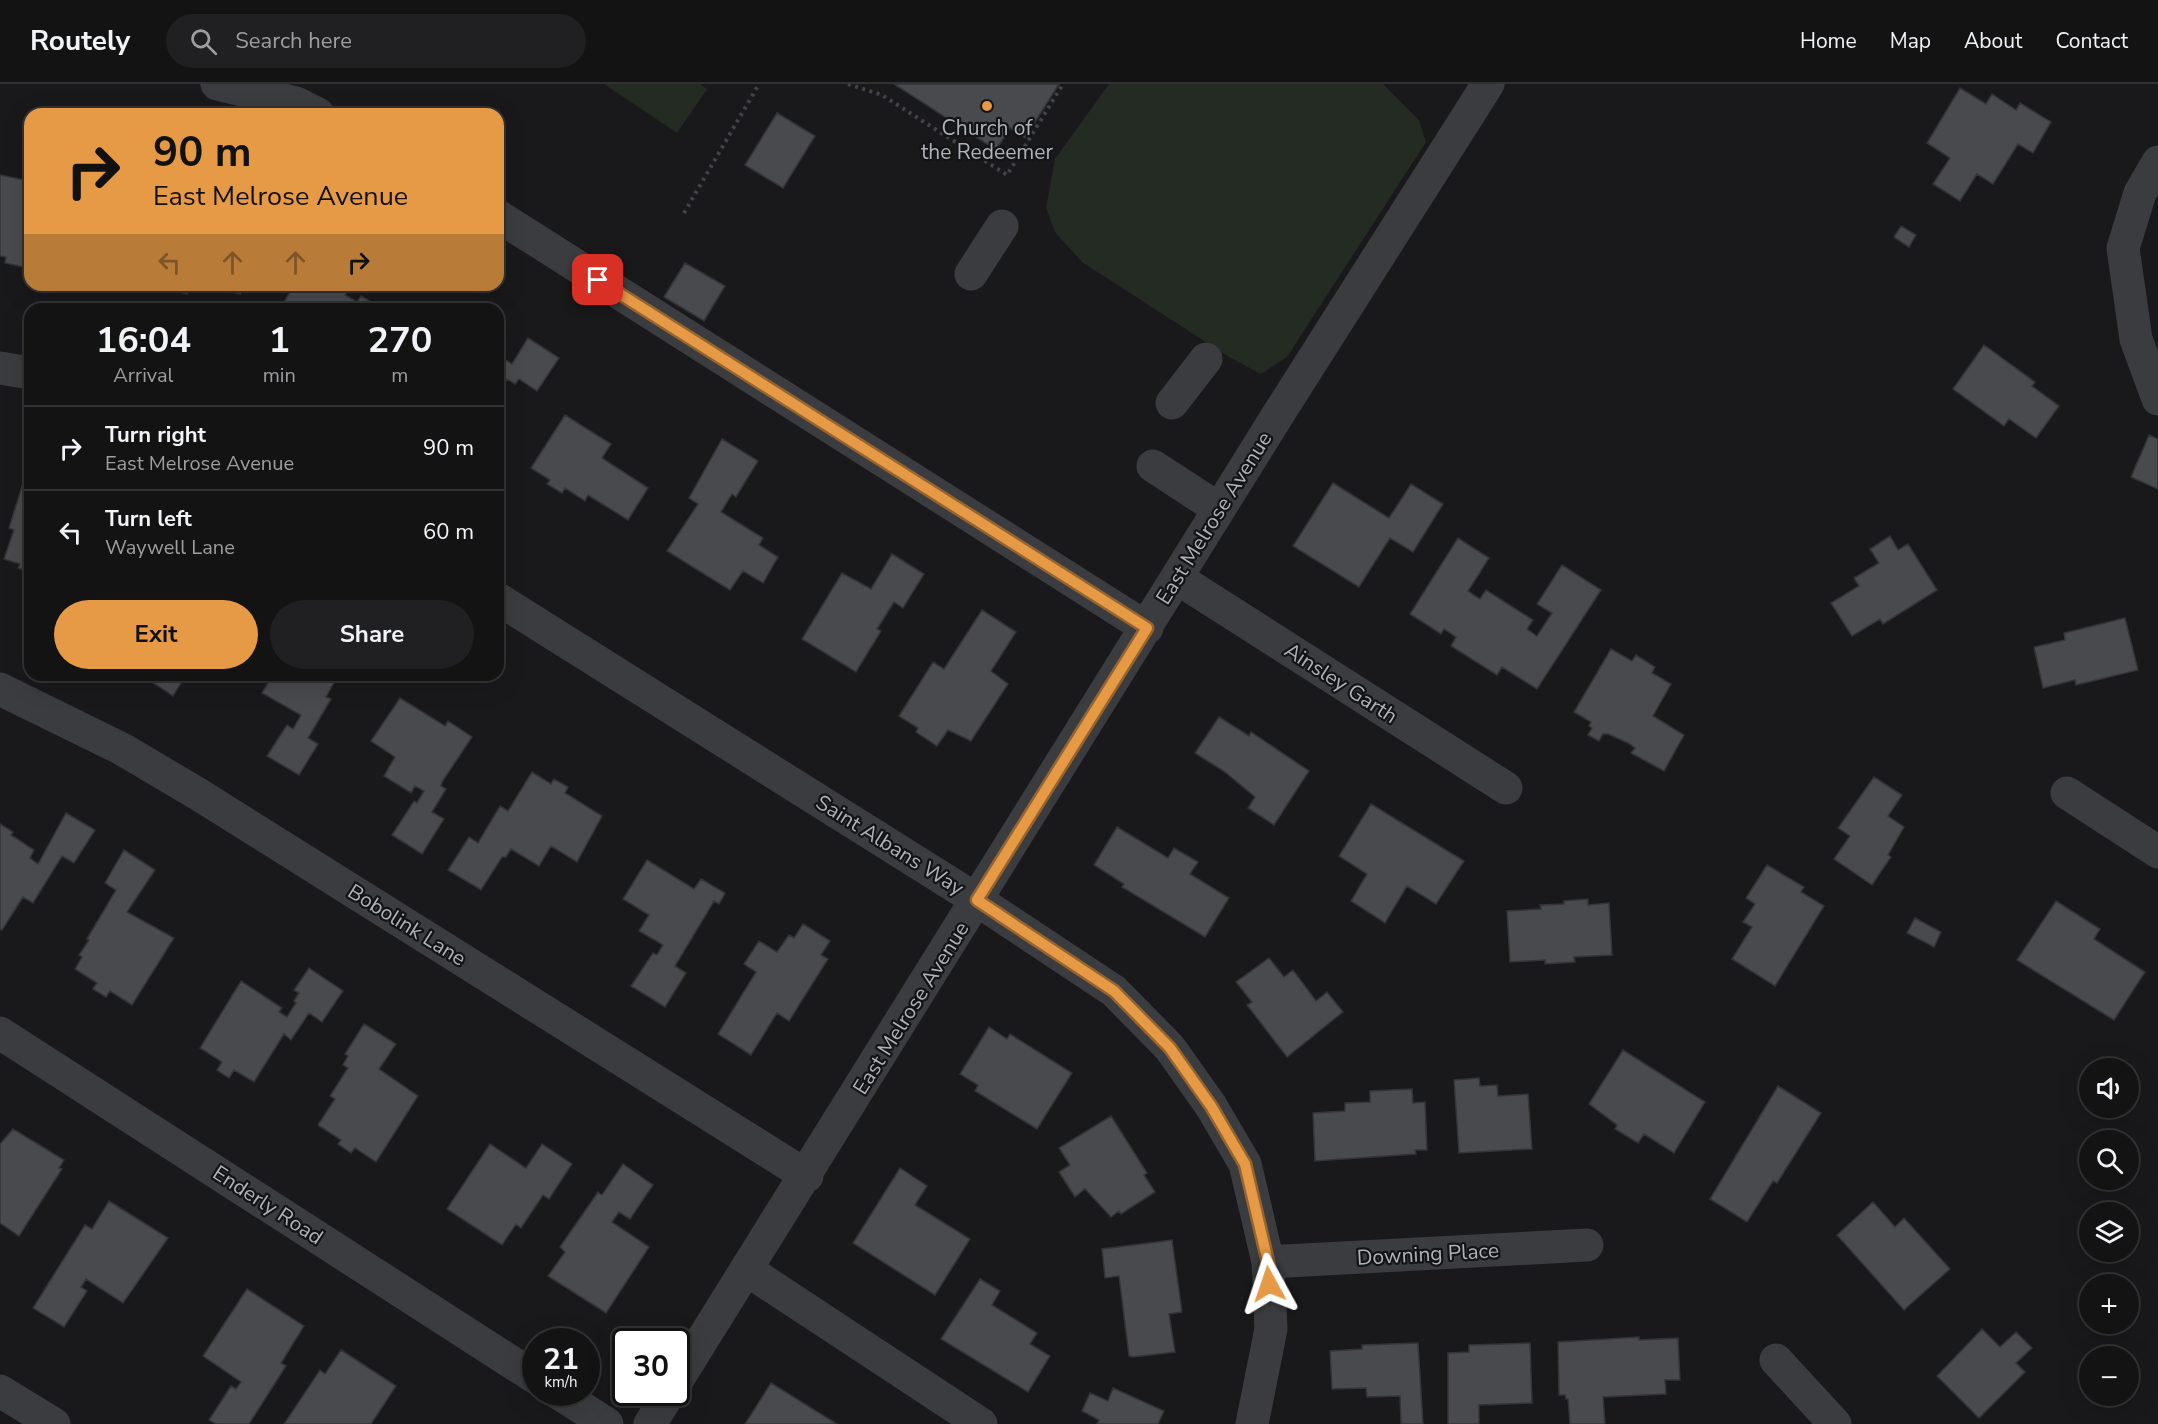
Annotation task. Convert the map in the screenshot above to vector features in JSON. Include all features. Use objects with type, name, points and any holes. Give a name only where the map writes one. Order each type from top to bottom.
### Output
[{"type":"street","points":[[217,84],[309,100]]},
{"type":"street","name":"East Melrose Avenue","points":[[690,1360],[807,1176],[1219,509],[1488,84]]},
{"type":"street","points":[[2158,162],[2140,193],[2123,248],[2136,339],[2158,399]]},
{"type":"street","points":[[504,220],[1147,628]]},
{"type":"street","points":[[971,274],[1002,226]]},
{"type":"street","points":[[1173,403],[1206,358]]},
{"type":"street","points":[[0,368],[24,372]]},
{"type":"street","points":[[1153,466],[1219,509]]},
{"type":"street","name":"Ainsley Garth","points":[[1176,578],[1506,788]]},
{"type":"street","name":"Saint Albans Way","points":[[504,603],[977,900],[1114,991],[1170,1048],[1211,1106],[1245,1164],[1268,1262],[1271,1329],[1252,1424]]},
{"type":"street","name":"Bobolink Lane","points":[[0,689],[122,749],[198,794],[807,1176]]},
{"type":"street","points":[[2067,793],[2158,852]]},
{"type":"street","name":"Enderly Road","points":[[0,1032],[522,1369]]},
{"type":"street","name":"Downing Place","points":[[1268,1262],[1587,1245]]},
{"type":"street","points":[[747,1270],[981,1424]]},
{"type":"street","points":[[1776,1360],[1834,1424]]},
{"type":"street","points":[[0,1391],[54,1424]]},
{"type":"street","points":[[579,1406],[607,1424]]},
{"type":"street","points":[[650,1424],[661,1406]]},
{"type":"path","points":[[684,213],[759,84]]},
{"type":"path","points":[[848,84],[882,95],[1007,175],[1063,84]]},
{"type":"shaded area","points":[[604,84],[700,84],[707,89],[677,133]]},
{"type":"shaded area","points":[[1109,84],[1383,84],[1419,120],[1426,142],[1287,357],[1261,374],[1229,357],[1082,262],[1055,232],[1046,208],[1055,159]]},
{"type":"building","name":"Church of the Redeemer","points":[[894,84],[1059,84],[1025,138],[1010,128],[996,150]]},
{"type":"building","points":[[1960,88],[1986,104],[1992,94],[2016,110],[2020,103],[2051,122],[2033,153],[2018,144],[1993,184],[1977,174],[1960,201],[1933,184],[1950,158],[1927,143]]},
{"type":"building","points":[[777,113],[815,136],[783,188],[745,165]]},
{"type":"building","points":[[0,175],[24,180],[24,267],[5,263],[6,257],[0,256]]},
{"type":"building","points":[[1901,226],[1916,235],[1909,247],[1894,237]]},
{"type":"building","points":[[685,263],[725,286],[704,321],[664,297]]},
{"type":"building","points":[[290,291],[347,291],[345,295],[357,302],[361,296],[373,303],[284,303]]},
{"type":"building","points":[[528,338],[559,358],[537,391],[519,379],[515,384],[507,379],[504,385],[504,359],[512,364]]},
{"type":"building","points":[[1984,345],[2035,382],[2032,386],[2059,406],[2036,438],[2009,419],[2004,426],[1953,389]]},
{"type":"building","points":[[565,415],[611,444],[602,458],[648,488],[628,520],[588,495],[585,501],[565,488],[562,493],[547,484],[550,480],[531,468]]},
{"type":"building","points":[[2149,435],[2158,439],[2158,489],[2131,477]]},
{"type":"building","points":[[722,439],[758,461],[736,497],[732,494],[721,512],[763,538],[759,545],[778,557],[763,583],[743,571],[730,590],[667,551],[698,504],[689,498]]},
{"type":"building","points":[[24,483],[24,570],[18,568],[20,564],[4,559],[14,530],[9,528]]},
{"type":"building","points":[[1333,483],[1389,518],[1411,484],[1443,504],[1413,552],[1390,538],[1359,587],[1293,546]]},
{"type":"building","points":[[1890,536],[1898,550],[1908,544],[1937,590],[1883,624],[1880,619],[1852,636],[1831,603],[1859,586],[1854,578],[1879,563],[1870,549]]},
{"type":"building","points":[[1458,538],[1489,558],[1468,591],[1480,599],[1486,590],[1533,620],[1527,629],[1537,636],[1552,613],[1537,604],[1562,565],[1601,590],[1537,689],[1502,667],[1497,675],[1451,646],[1456,637],[1444,629],[1441,634],[1410,614]]},
{"type":"building","points":[[892,554],[924,574],[903,608],[894,602],[877,629],[881,631],[856,672],[802,639],[842,573],[871,589]]},
{"type":"building","points":[[982,610],[1016,632],[991,671],[1008,684],[971,741],[948,730],[937,746],[916,732],[918,728],[899,716],[933,662],[944,669]]},
{"type":"building","points":[[2125,618],[2138,670],[2076,685],[2075,680],[2043,688],[2034,647],[2065,640],[2064,633]]},
{"type":"building","points":[[1611,649],[1632,661],[1636,655],[1655,667],[1652,673],[1671,684],[1653,716],[1684,735],[1664,771],[1631,753],[1635,748],[1628,743],[1608,734],[1603,734],[1599,741],[1588,735],[1592,728],[1589,726],[1591,722],[1574,712]]},
{"type":"building","points":[[150,681],[182,681],[173,696]]},
{"type":"building","points":[[269,681],[335,681],[326,697],[331,699],[308,738],[318,744],[299,775],[267,756],[287,725],[293,729],[301,715],[262,693]]},
{"type":"building","points":[[400,698],[445,726],[448,721],[472,737],[442,782],[441,786],[446,789],[432,812],[444,819],[422,854],[392,835],[414,801],[417,803],[424,791],[415,786],[411,793],[384,776],[395,757],[371,741]]},
{"type":"building","points":[[1219,717],[1249,736],[1251,732],[1309,771],[1274,825],[1248,808],[1255,797],[1225,772],[1195,753]]},
{"type":"building","points":[[532,772],[551,784],[554,779],[568,787],[565,793],[602,816],[577,862],[551,846],[539,866],[511,849],[506,857],[502,857],[481,890],[448,870],[469,837],[478,843],[500,806],[508,811]]},
{"type":"building","points":[[1874,777],[1902,795],[1888,816],[1904,827],[1888,855],[1891,857],[1872,885],[1834,859],[1850,836],[1838,828]]},
{"type":"building","points":[[1371,804],[1464,861],[1436,904],[1407,886],[1385,923],[1351,901],[1367,874],[1339,856]]},
{"type":"building","points":[[66,813],[95,830],[74,863],[62,856],[33,903],[23,897],[2,930],[0,929],[0,824],[13,832],[11,835],[34,850],[30,858],[38,864]]},
{"type":"building","points":[[1117,827],[1168,858],[1174,848],[1198,862],[1190,874],[1229,898],[1205,937],[1122,887],[1124,884],[1094,865]]},
{"type":"building","points":[[124,850],[155,870],[127,912],[174,938],[132,1005],[110,991],[106,997],[93,989],[97,983],[75,969],[82,957],[79,955],[89,940],[87,939],[116,890],[105,883]]},
{"type":"building","points":[[647,860],[694,889],[701,879],[725,893],[719,904],[714,901],[675,966],[686,973],[665,1007],[631,986],[653,953],[657,955],[663,945],[639,931],[649,915],[623,899]]},
{"type":"building","points":[[1767,865],[1804,887],[1801,892],[1824,906],[1775,986],[1732,959],[1752,927],[1743,922],[1755,904],[1746,898]]},
{"type":"building","points":[[1588,899],[1588,905],[1609,903],[1612,955],[1574,957],[1575,962],[1545,964],[1545,960],[1510,962],[1507,911],[1541,909],[1540,905],[1564,904],[1564,901]]},
{"type":"building","points":[[2056,901],[2100,929],[2094,939],[2145,972],[2114,1020],[2017,960]]},
{"type":"building","points":[[1915,918],[1941,932],[1934,947],[1907,933]]},
{"type":"building","points":[[803,924],[830,941],[821,955],[828,959],[789,1021],[777,1013],[751,1055],[718,1034],[756,972],[744,964],[759,941],[777,952],[789,935],[794,938]]},
{"type":"building","points":[[1269,958],[1284,977],[1293,970],[1316,1001],[1327,992],[1343,1012],[1287,1057],[1247,1005],[1252,1002],[1236,982]]},
{"type":"building","points":[[309,968],[343,991],[322,1022],[309,1013],[291,1040],[284,1034],[254,1082],[234,1070],[229,1078],[217,1070],[222,1062],[200,1048],[241,981],[282,1008],[279,1012],[287,1017],[299,993],[294,990]]},
{"type":"building","points":[[364,1024],[396,1044],[379,1069],[418,1096],[376,1162],[355,1148],[351,1153],[338,1144],[341,1140],[318,1125],[335,1099],[330,1096],[348,1068],[343,1065],[348,1056],[345,1054]]},
{"type":"building","points":[[989,1027],[1007,1039],[1010,1034],[1072,1073],[1037,1129],[975,1091],[978,1085],[960,1074]]},
{"type":"building","points":[[1623,1050],[1705,1102],[1674,1153],[1644,1134],[1638,1143],[1615,1129],[1617,1125],[1589,1104]]},
{"type":"building","points":[[1479,1078],[1480,1086],[1497,1085],[1498,1096],[1528,1094],[1532,1149],[1459,1153],[1454,1080]]},
{"type":"building","points":[[1778,1086],[1821,1113],[1777,1183],[1773,1181],[1747,1222],[1710,1199]]},
{"type":"building","points":[[1412,1089],[1413,1103],[1425,1102],[1427,1150],[1415,1150],[1416,1154],[1315,1161],[1313,1113],[1345,1111],[1345,1103],[1370,1102],[1370,1091]]},
{"type":"building","points":[[1111,1116],[1147,1173],[1144,1175],[1155,1192],[1121,1214],[1119,1211],[1111,1217],[1085,1189],[1075,1197],[1059,1172],[1070,1165],[1059,1148]]},
{"type":"building","points":[[13,1129],[64,1160],[59,1168],[62,1169],[19,1236],[0,1223],[0,1144]]},
{"type":"building","points":[[490,1144],[526,1168],[542,1144],[572,1164],[549,1199],[543,1195],[521,1228],[516,1224],[502,1245],[447,1209]]},
{"type":"building","points":[[623,1164],[653,1185],[630,1219],[619,1212],[612,1222],[649,1247],[606,1313],[548,1276],[565,1252],[560,1247],[598,1192],[602,1195]]},
{"type":"building","points":[[900,1168],[927,1186],[915,1205],[970,1239],[935,1295],[853,1243]]},
{"type":"building","points":[[109,1201],[168,1238],[123,1303],[86,1279],[81,1287],[87,1291],[64,1327],[33,1308],[85,1225],[92,1229]]},
{"type":"building","points":[[1873,1202],[1895,1227],[1904,1218],[1950,1269],[1904,1310],[1837,1235]]},
{"type":"building","points":[[1172,1240],[1182,1312],[1169,1314],[1175,1352],[1129,1356],[1119,1276],[1105,1278],[1102,1249]]},
{"type":"building","points":[[980,1279],[1000,1291],[992,1305],[1037,1333],[1030,1344],[1050,1356],[1028,1392],[941,1339]]},
{"type":"building","points":[[247,1289],[304,1326],[281,1363],[286,1366],[249,1424],[216,1424],[209,1420],[231,1386],[236,1389],[241,1382],[203,1356]]},
{"type":"building","points":[[1982,1329],[2000,1347],[2016,1332],[2032,1348],[2016,1363],[2025,1372],[1979,1418],[1937,1376]]},
{"type":"building","points":[[1639,1337],[1639,1340],[1678,1338],[1680,1380],[1665,1380],[1666,1394],[1603,1397],[1605,1424],[1570,1424],[1568,1399],[1565,1395],[1559,1395],[1558,1342]]},
{"type":"building","points":[[1418,1343],[1423,1424],[1401,1424],[1400,1396],[1367,1397],[1366,1388],[1332,1389],[1330,1351],[1362,1349],[1362,1345]]},
{"type":"building","points":[[1530,1343],[1532,1403],[1479,1405],[1479,1424],[1448,1424],[1448,1353],[1469,1352],[1469,1345]]},
{"type":"building","points":[[341,1350],[396,1386],[371,1424],[284,1424],[320,1370],[325,1374]]},
{"type":"building","points":[[771,1383],[837,1424],[745,1424]]},
{"type":"building","points":[[1113,1388],[1164,1411],[1158,1424],[1097,1424],[1099,1420],[1082,1411],[1090,1393],[1108,1401]]},
{"type":"place","name":"Church of the Redeemer","points":[[987,106]]},
{"type":"route","points":[[598,280],[1147,628],[977,900],[1114,991],[1170,1048],[1211,1106],[1245,1164],[1268,1262],[1269,1284]]}]
